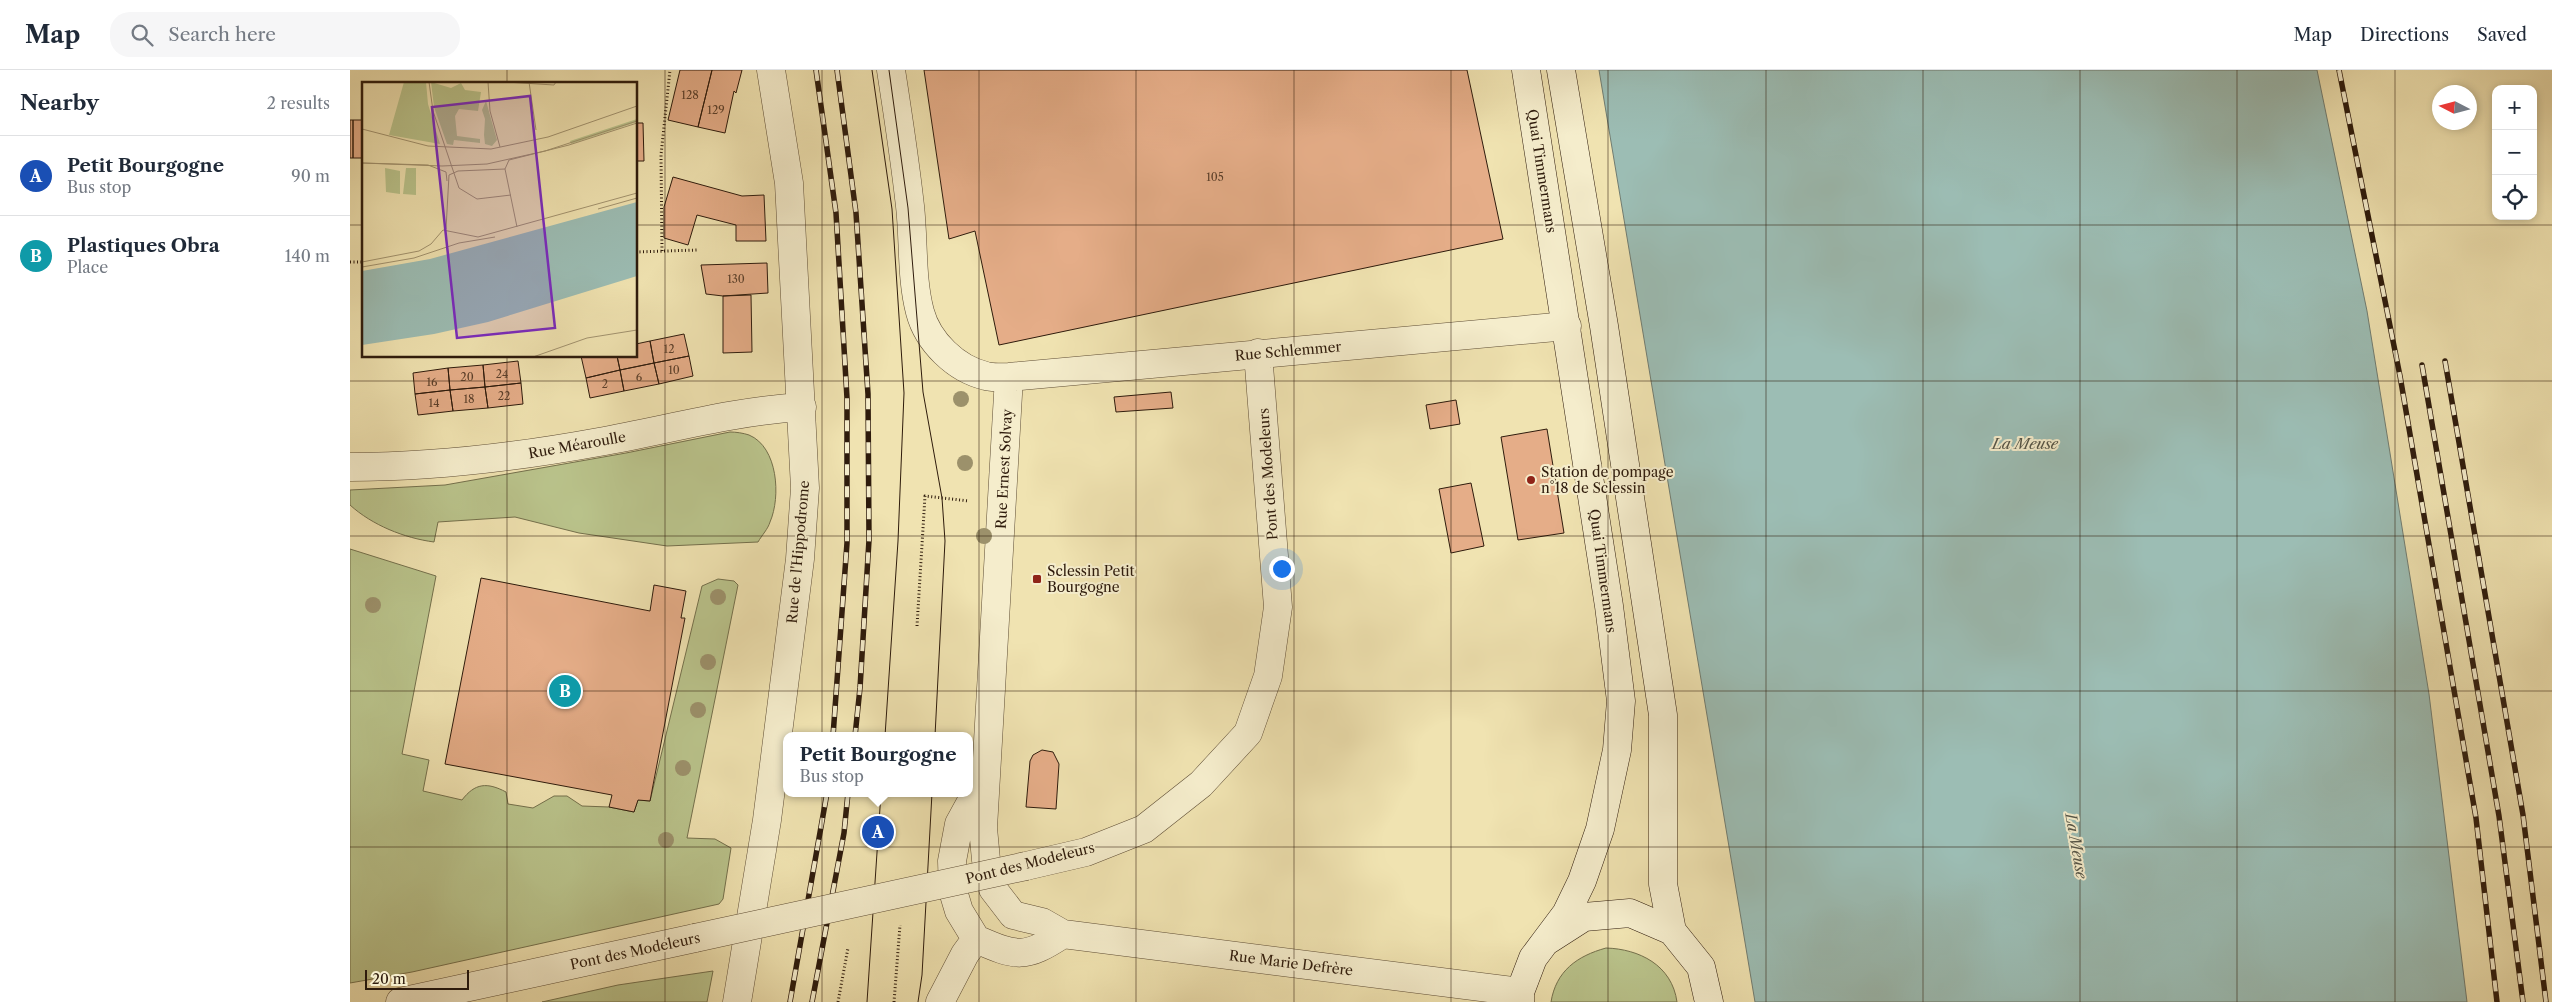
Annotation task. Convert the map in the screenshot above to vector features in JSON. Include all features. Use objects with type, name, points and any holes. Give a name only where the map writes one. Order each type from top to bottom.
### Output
[{"type":"street","name":"Rue de l'Hippodrome","points":[[737,1002],[767,820],[800,559],[805,488],[789,183],[771,70]]},
{"type":"street","points":[[891,70],[910,207],[920,314],[931,336],[945,353],[964,367],[986,377],[1008,377]]},
{"type":"street","name":"Quai Timmermans","points":[[1520,997],[1533,958],[1566,914],[1582,881],[1600,829],[1617,750],[1620,701],[1609,606],[1526,70]]},
{"type":"street","points":[[1561,70],[1602,317],[1663,715],[1663,884],[1672,931]]},
{"type":"street","name":"Rue Schlemmer","points":[[1008,377],[1567,326]]},
{"type":"street","name":"Pont des Modeleurs","points":[[400,1002],[1026,866],[1086,852],[1144,829],[1201,784],[1248,733],[1268,676],[1278,607],[1258,354]]},
{"type":"street","name":"Rue Ernest Solvay","points":[[1008,377],[983,828],[986,860],[993,889],[1013,915]]},
{"type":"street","name":"Rue Méaroulle","points":[[350,467],[451,463],[524,454],[600,442],[762,409],[802,407]]},
{"type":"street","points":[[986,774],[959,824],[952,861],[953,891],[959,911],[976,939],[1007,953],[1037,951],[1063,934]]},
{"type":"street","points":[[1545,942],[1584,917],[1630,913],[1672,931],[1702,967],[1708,1002]]},
{"type":"street","name":"Rue Marie Defrère","points":[[1013,915],[1042,922],[1063,934],[1520,997]]},
{"type":"street","points":[[940,1002],[965,954],[976,939]]},
{"type":"path","points":[[662,251],[661,156],[670,70]]},
{"type":"path","points":[[638,252],[697,250]]},
{"type":"path","points":[[917,626],[925,496],[1002,504]]},
{"type":"path","points":[[894,1002],[900,920]]},
{"type":"path","points":[[838,1002],[848,948]]},
{"type":"green space","points":[[730,432],[749,435],[759,441],[771,461],[776,487],[775,500],[768,527],[758,542],[667,546],[579,533],[515,517],[438,522],[434,542],[400,534],[368,519],[350,505],[350,490],[445,485],[626,453]]},
{"type":"green space","points":[[350,549],[436,576],[402,754],[429,760],[423,791],[462,800],[477,787],[487,786],[506,792],[508,804],[533,808],[554,796],[567,796],[582,806],[609,807],[634,812],[638,800],[650,801],[702,586],[718,579],[734,581],[738,585],[687,838],[715,839],[731,848],[723,899],[719,904],[412,972],[350,983]]},
{"type":"green space","points":[[1606,948],[1630,952],[1652,962],[1668,978],[1674,989],[1677,1002],[1551,1002],[1558,982],[1570,966],[1586,955]]},
{"type":"green space","points":[[713,971],[707,1002],[542,1002],[618,985]]},
{"type":"water","name":"La Meuse","points":[[1599,70],[2317,70],[2367,311],[2429,694],[2467,1002],[1755,1002]]},
{"type":"building","points":[[680,70],[712,70],[698,127],[668,120]]},
{"type":"building","points":[[712,70],[742,70],[736,93],[734,91],[725,133],[698,127]]},
{"type":"building","points":[[924,70],[1467,70],[1503,239],[999,345],[975,231],[949,239]]},
{"type":"building","points":[[350,120],[353,120],[353,158],[350,158]]},
{"type":"building","points":[[353,120],[362,120],[362,158],[353,158]]},
{"type":"building","points":[[638,123],[643,123],[644,161],[638,161]]},
{"type":"building","points":[[673,177],[742,196],[764,195],[766,241],[736,241],[736,225],[697,215],[688,245],[664,238],[664,207]]},
{"type":"building","points":[[767,263],[768,293],[723,296],[706,294],[701,265]]},
{"type":"building","points":[[751,295],[752,352],[723,353],[723,296]]},
{"type":"building","points":[[684,334],[689,356],[654,363],[650,341]]},
{"type":"building","points":[[650,341],[654,363],[620,370],[617,358],[638,358],[638,344]]},
{"type":"building","points":[[689,356],[693,376],[659,384],[654,363]]},
{"type":"building","points":[[581,358],[617,358],[620,370],[586,378]]},
{"type":"building","points":[[518,361],[521,383],[485,387],[483,365]]},
{"type":"building","points":[[654,363],[659,384],[624,391],[620,370]]},
{"type":"building","points":[[483,365],[485,387],[450,390],[448,368]]},
{"type":"building","points":[[448,368],[450,390],[415,394],[413,373]]},
{"type":"building","points":[[620,370],[624,391],[590,398],[586,378]]},
{"type":"building","points":[[521,383],[523,404],[488,408],[485,387]]},
{"type":"building","points":[[485,387],[488,408],[453,411],[450,390]]},
{"type":"building","points":[[450,390],[453,411],[418,415],[415,394]]},
{"type":"building","points":[[1171,392],[1173,408],[1116,412],[1114,397]]},
{"type":"building","points":[[1456,400],[1460,424],[1430,429],[1426,405]]},
{"type":"building","name":"Station de pompage n°18 de Sclessin","points":[[1547,429],[1564,533],[1518,540],[1501,437]]},
{"type":"building","points":[[1471,483],[1484,546],[1451,553],[1439,489]]},
{"type":"building","points":[[481,578],[650,611],[654,585],[686,591],[681,618],[685,618],[650,801],[638,800],[634,812],[609,807],[612,795],[445,764]]},
{"type":"building","points":[[1042,750],[1053,752],[1059,764],[1056,809],[1026,807],[1030,761],[1033,755]]},
{"type":"tram line","points":[[872,70],[892,209],[904,393],[898,541],[885,732]]},
{"type":"tram line","points":[[889,70],[908,208],[923,392],[942,498],[945,541],[935,732]]},
{"type":"tram line","points":[[867,1002],[881,797]]},
{"type":"tram line","points":[[918,1002],[922,975],[932,797]]},
{"type":"railway","points":[[816,70],[836,213],[847,398],[847,543],[833,732]]},
{"type":"railway","points":[[837,70],[856,213],[868,394],[869,540],[855,732]]},
{"type":"railway","points":[[2339,70],[2400,376],[2476,818],[2497,1002]]},
{"type":"railway","points":[[2445,361],[2523,815],[2546,1002]]},
{"type":"railway","points":[[2422,365],[2499,816],[2523,1002]]},
{"type":"railway","points":[[790,1002],[826,797]]},
{"type":"railway","points":[[812,1002],[844,833],[848,797]]},
{"type":"place","name":"Station de pompage n°18 de Sclessin","points":[[1531,480]]},
{"type":"place","name":"Sclessin Petit Bourgogne","points":[[1037,579]]},
{"type":"place","name":"Plastiques Obra","points":[[565,691]]},
{"type":"place","name":"Petit Bourgogne","points":[[878,832]]}]
